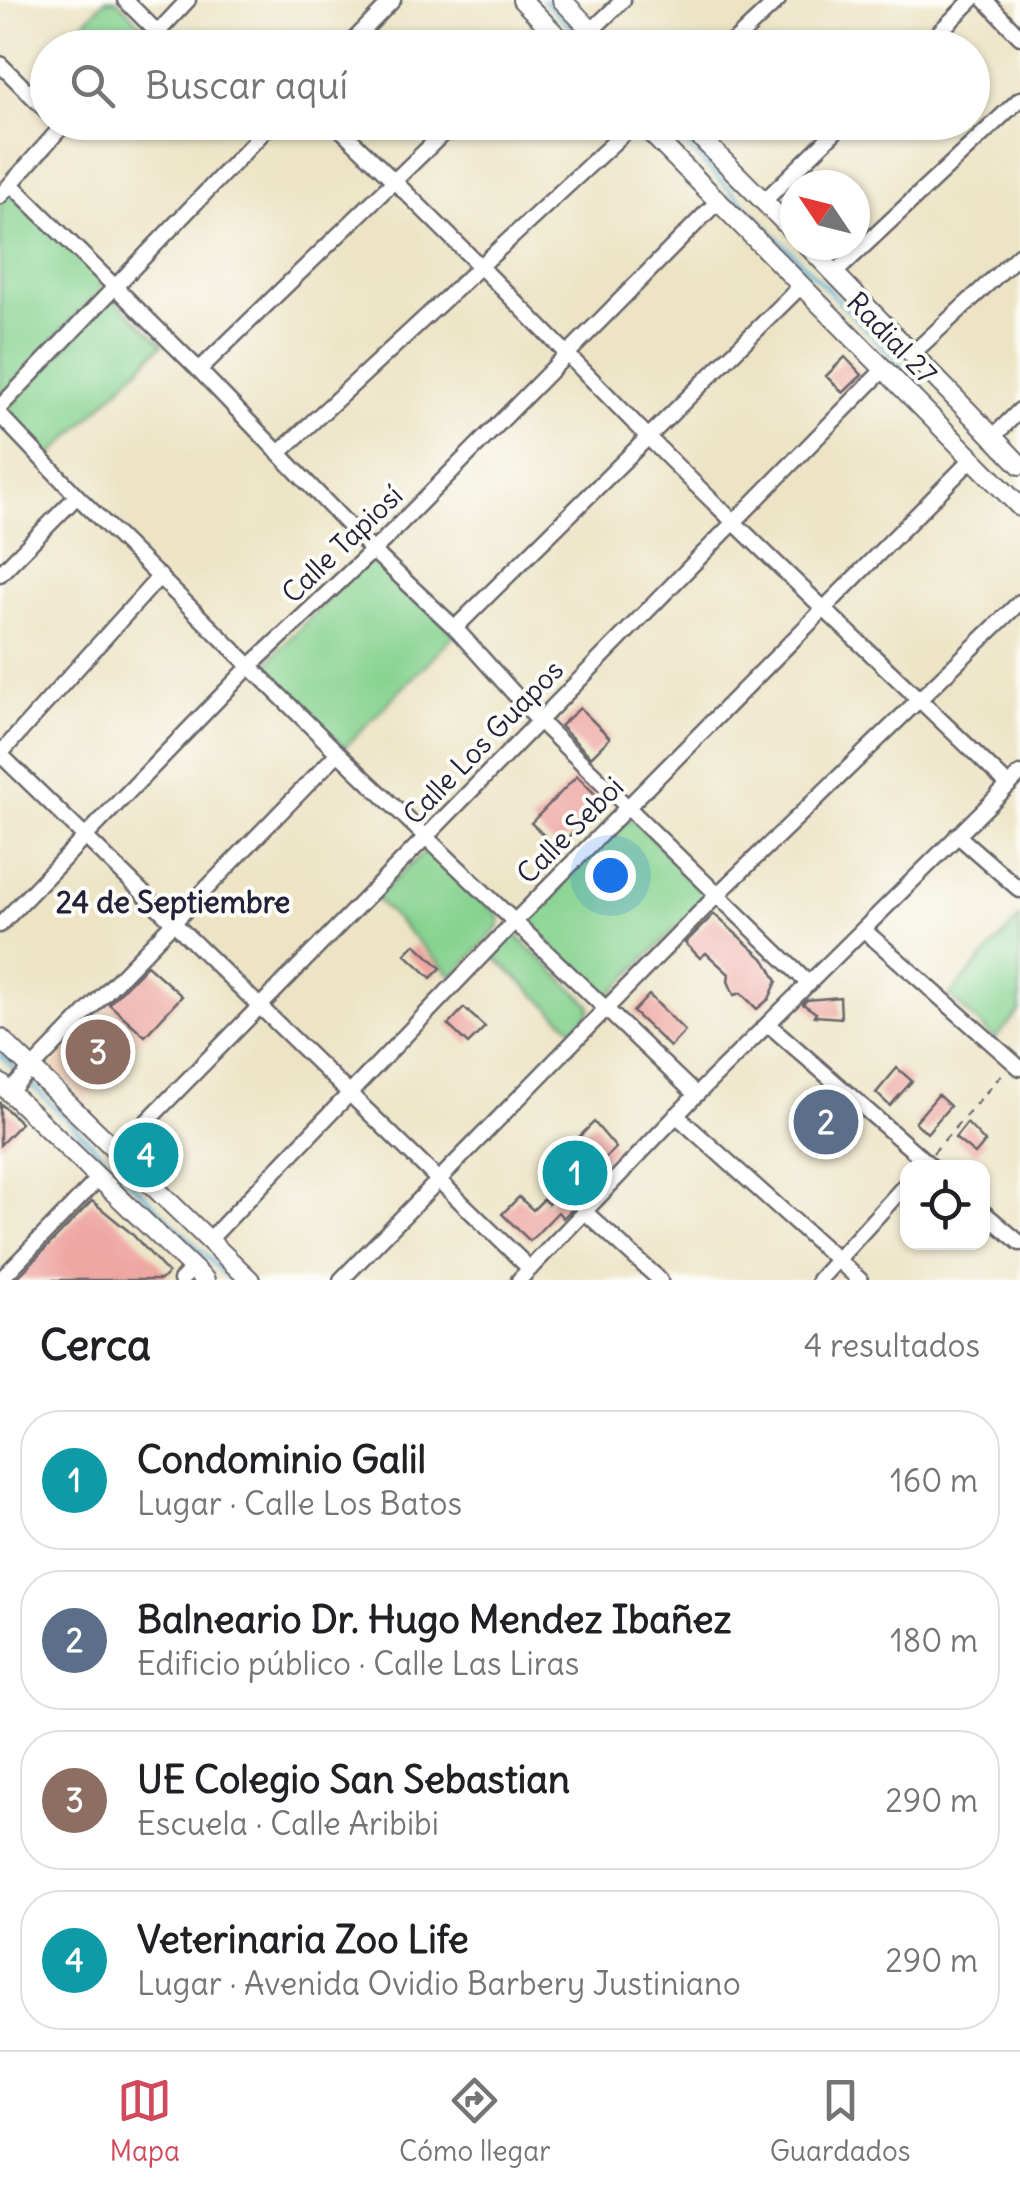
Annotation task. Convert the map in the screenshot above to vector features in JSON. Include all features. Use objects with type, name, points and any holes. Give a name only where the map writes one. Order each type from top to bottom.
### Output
[{"type":"street","points":[[125,0],[155,30]]},
{"type":"street","points":[[161,30],[188,0]]},
{"type":"street","points":[[364,30],[393,0]]},
{"type":"street","points":[[522,0],[549,28]]},
{"type":"street","points":[[562,0],[590,30]]},
{"type":"street","points":[[592,30],[623,0]]},
{"type":"street","points":[[746,30],[778,0]]},
{"type":"street","points":[[941,30],[972,0]]},
{"type":"street","points":[[985,0],[1020,37]]},
{"type":"street","points":[[0,64],[30,94]]},
{"type":"street","points":[[990,127],[1020,99]]},
{"type":"street","points":[[0,196],[48,140]]},
{"type":"street","points":[[0,407],[255,140]]},
{"type":"street","points":[[352,140],[570,353],[824,611],[1008,786]]},
{"type":"street","points":[[199,370],[437,140]]},
{"type":"street","points":[[279,453],[618,140]]},
{"type":"street","name":"Radial 27","points":[[664,140],[764,202],[780,218]]},
{"type":"street","name":"Radial 27","points":[[696,140],[714,174],[719,200],[1020,507]]},
{"type":"street","points":[[764,202],[827,140]]},
{"type":"street","points":[[835,273],[976,140]]},
{"type":"street","points":[[11,184],[199,370],[372,550],[455,628],[538,719],[810,984]]},
{"type":"street","name":"Calle Tapiosí","points":[[0,924],[250,666],[372,550],[719,200]]},
{"type":"street","points":[[912,354],[1020,254]]},
{"type":"street","name":"Radial 27","points":[[822,260],[1020,465]]},
{"type":"street","points":[[455,628],[802,286]]},
{"type":"street","name":"Calle Los Guapos","points":[[118,1150],[884,369]]},
{"type":"street","points":[[993,437],[1020,410]]},
{"type":"street","points":[[0,415],[76,496],[338,753],[696,1095]]},
{"type":"street","name":"Calle Seboi","points":[[209,1240],[514,922],[972,459]]},
{"type":"street","points":[[0,574],[76,496]]},
{"type":"street","points":[[160,576],[0,754],[437,1178],[525,1275],[676,1115],[1020,774]]},
{"type":"street","points":[[341,1280],[718,894],[1020,602]]},
{"type":"street","points":[[193,1276],[5,1087],[30,1070],[338,753]]},
{"type":"street","points":[[958,835],[1020,890]]},
{"type":"street","points":[[864,930],[1016,1065]]},
{"type":"street","points":[[768,1024],[920,1160]]},
{"type":"street","points":[[0,1038],[250,1280]]},
{"type":"street","points":[[676,1115],[860,1280]]},
{"type":"street","points":[[0,1280],[98,1179]]},
{"type":"street","points":[[819,1280],[900,1191]]},
{"type":"street","points":[[584,1212],[660,1280]]},
{"type":"street","points":[[990,1217],[1020,1243]]},
{"type":"path","points":[[930,1160],[1016,1065]]},
{"type":"shaded area","points":[[109,1004],[145,1036],[85,1101],[50,1068]]},
{"type":"green space","points":[[105,0],[117,0],[145,29],[145,30],[77,30]]},
{"type":"green space","points":[[8,195],[17,195],[102,279],[99,290],[0,398],[0,203]]},
{"type":"green space","points":[[112,297],[163,344],[48,459],[9,418],[9,409]]},
{"type":"green space","points":[[366,558],[373,558],[455,634],[344,748],[264,666]]},
{"type":"green space","points":[[628,819],[635,821],[705,890],[706,897],[609,996],[598,995],[525,921]]},
{"type":"green space","points":[[425,851],[431,851],[499,916],[500,926],[453,977],[375,898]]},
{"type":"green space","points":[[1020,917],[1020,1011],[995,1039],[949,996]]},
{"type":"green space","points":[[510,934],[516,935],[590,1005],[590,1013],[574,1030],[491,954]]},
{"type":"building","points":[[845,357],[862,375],[843,393],[826,376]]},
{"type":"building","points":[[580,708],[610,738],[591,757],[560,726]]},
{"type":"building","points":[[577,776],[603,802],[557,848],[531,823]]},
{"type":"building","points":[[714,914],[766,961],[777,981],[769,999],[757,1009],[741,993],[734,995],[729,974],[706,953],[700,958],[685,943]]},
{"type":"building","points":[[415,944],[441,968],[431,978],[405,954]]},
{"type":"building","points":[[147,965],[182,996],[145,1036],[109,1004]]},
{"type":"building","points":[[649,995],[685,1031],[670,1047],[633,1012]]},
{"type":"building","points":[[840,997],[841,1018],[814,1016],[816,1013],[803,1004],[807,1000]]},
{"type":"building","points":[[464,1008],[485,1027],[468,1044],[448,1025]]},
{"type":"building","points":[[897,1068],[912,1081],[890,1106],[876,1093]]},
{"type":"building","points":[[938,1095],[950,1106],[927,1133],[915,1122]]},
{"type":"building","points":[[821,1096],[852,1125],[836,1143],[827,1143],[800,1119]]},
{"type":"building","points":[[0,1103],[21,1123],[0,1145]]},
{"type":"building","points":[[594,1122],[616,1148],[574,1189],[559,1174],[582,1150],[574,1142]]},
{"type":"building","points":[[967,1123],[985,1142],[975,1154],[955,1138]]},
{"type":"building","points":[[560,1191],[576,1206],[563,1218],[558,1212],[530,1241],[502,1214],[519,1197],[533,1210],[544,1199],[548,1204]]},
{"type":"building","points":[[92,1201],[131,1233],[168,1273],[161,1280],[15,1280]]},
{"type":"waterway","points":[[544,0],[573,30]]},
{"type":"waterway","points":[[682,140],[923,387]]},
{"type":"waterway","points":[[0,1054],[20,1074]]},
{"type":"waterway","points":[[27,1080],[230,1280]]},
{"type":"place","name":"UE Colegio San Sebastian","points":[[98,1052]]},
{"type":"place","name":"Balneario Dr. Hugo Mendez Ibañez","points":[[826,1122]]},
{"type":"place","name":"Veterinaria Zoo Life","points":[[146,1155]]},
{"type":"place","name":"Condominio Galil","points":[[575,1173]]},
{"type":"district","name":"24 de Septiembre","points":[[173,902]]}]
